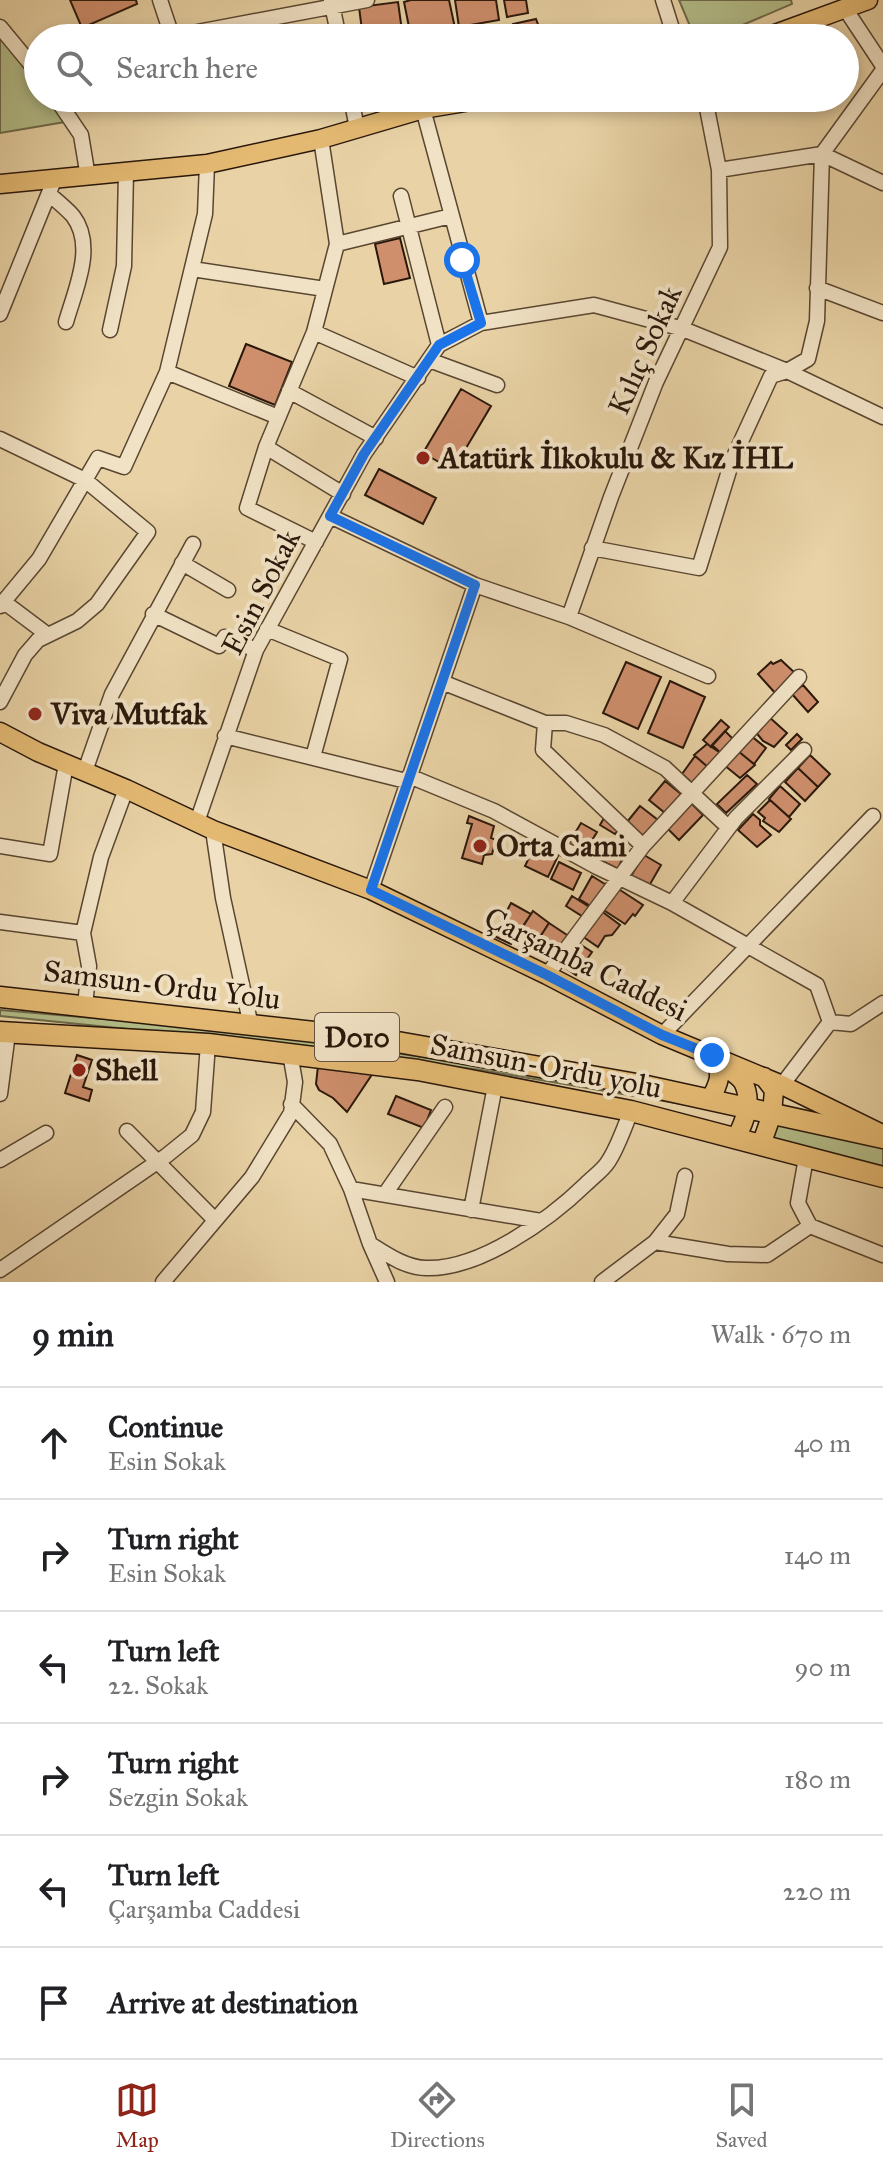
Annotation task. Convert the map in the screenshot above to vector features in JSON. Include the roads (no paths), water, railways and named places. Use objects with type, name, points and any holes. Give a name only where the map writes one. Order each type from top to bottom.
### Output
[{"type":"highway","name":"Samsun-Ordu Yolu","points":[[0,997],[386,1040],[642,1085],[883,1136]]},
{"type":"highway","name":"Samsun-Ordu yolu","points":[[4,1032],[208,1044],[418,1070],[631,1111],[883,1177]]},
{"type":"main road","points":[[805,24],[868,0]]},
{"type":"main road","points":[[0,184],[52,186],[88,177],[207,164],[321,139],[413,112]]},
{"type":"main road","name":"Çarşamba Caddesi","points":[[0,732],[205,826],[371,890],[547,975],[662,1035],[763,1076],[883,1136]]},
{"type":"main road","points":[[710,1100],[721,1072],[712,1055]]},
{"type":"main road","points":[[712,1055],[742,1082],[748,1109],[736,1138]]},
{"type":"main road","points":[[761,1145],[772,1114],[774,1090],[763,1076]]},
{"type":"street","points":[[160,0],[166,24]]},
{"type":"street","points":[[231,24],[332,3],[367,0]]},
{"type":"street","points":[[663,0],[671,24]]},
{"type":"street","points":[[332,3],[336,24]]},
{"type":"street","points":[[846,10],[855,24]]},
{"type":"street","points":[[0,27],[24,56]]},
{"type":"street","points":[[859,30],[883,68],[859,102]]},
{"type":"street","points":[[65,112],[81,135],[88,177]]},
{"type":"street","points":[[354,112],[357,128]]},
{"type":"street","points":[[424,112],[481,323]]},
{"type":"street","name":"Kılıç Sokak","points":[[569,617],[656,382],[720,247],[719,170],[708,112]]},
{"type":"street","points":[[592,548],[699,568],[732,461],[771,376],[808,359],[817,321],[822,154],[852,112]]},
{"type":"street","points":[[316,542],[247,508],[266,447],[314,332],[337,244],[321,139]]},
{"type":"street","points":[[719,170],[822,154],[883,183]]},
{"type":"street","points":[[48,635],[3,598],[39,559],[98,458],[124,467],[167,372],[205,214],[207,164]]},
{"type":"street","points":[[110,330],[124,266],[126,172]]},
{"type":"street","points":[[0,314],[52,186]]},
{"type":"street","points":[[52,186],[83,235],[83,256],[66,322]]},
{"type":"street","points":[[401,196],[439,345]]},
{"type":"street","points":[[337,244],[451,216]]},
{"type":"street","points":[[192,269],[325,289]]},
{"type":"street","points":[[817,288],[883,313]]},
{"type":"street","name":"Esin Sokak","points":[[205,826],[225,736],[256,650],[376,438],[439,345],[481,323],[594,305],[683,329],[787,371],[883,417]]},
{"type":"street","points":[[314,332],[418,378]]},
{"type":"street","points":[[429,360],[497,385]]},
{"type":"street","points":[[167,372],[278,417]]},
{"type":"street","points":[[289,391],[376,438]]},
{"type":"street","points":[[0,439],[85,480],[148,532],[97,604],[77,621],[38,640],[25,655],[0,702]]},
{"type":"street","points":[[266,447],[343,494]]},
{"type":"street","points":[[330,516],[475,585],[569,617],[708,676]]},
{"type":"street","points":[[85,771],[112,694],[193,544]]},
{"type":"street","points":[[182,563],[228,590]]},
{"type":"street","points":[[371,890],[475,585]]},
{"type":"street","points":[[153,614],[219,646],[225,637],[256,650]]},
{"type":"street","points":[[267,629],[340,659],[313,757]]},
{"type":"street","points":[[547,975],[643,846],[799,677]]},
{"type":"street","points":[[442,682],[545,723],[566,723],[604,735],[665,768],[728,827]]},
{"type":"street","points":[[545,723],[543,750],[643,846]]},
{"type":"street","points":[[225,736],[407,779],[494,811],[619,879],[672,903],[817,985],[830,1022]]},
{"type":"street","points":[[672,903],[728,827],[804,750]]},
{"type":"street","points":[[0,846],[50,854],[66,764]]},
{"type":"street","points":[[85,1006],[89,966],[83,933],[101,857],[126,789]]},
{"type":"street","points":[[662,1035],[873,816]]},
{"type":"street","points":[[205,826],[251,1026]]},
{"type":"street","points":[[0,922],[83,933]]},
{"type":"street","points":[[830,1022],[851,1024],[883,1003]]},
{"type":"street","points":[[782,1085],[830,1022]]},
{"type":"street","points":[[0,1094],[4,1032]]},
{"type":"street","points":[[0,1270],[192,1135],[203,1112],[208,1044]]},
{"type":"street","points":[[163,1282],[252,1177],[291,1113],[295,1082],[290,1053]]},
{"type":"street","points":[[471,1210],[495,1086]]},
{"type":"street","points":[[291,1104],[330,1144],[387,1282]]},
{"type":"street","points":[[385,1194],[445,1107]]},
{"type":"street","points":[[370,1244],[397,1260],[422,1268],[450,1267],[477,1258],[564,1205],[608,1163],[631,1111]]},
{"type":"street","points":[[127,1131],[215,1220]]},
{"type":"street","points":[[0,1160],[46,1133]]},
{"type":"street","points":[[806,1158],[798,1203],[810,1226],[883,1255]]},
{"type":"street","points":[[602,1282],[655,1242],[677,1214],[685,1176]]},
{"type":"street","points":[[351,1189],[541,1221]]},
{"type":"street","points":[[655,1242],[728,1254],[767,1255],[810,1226]]},
{"type":"place","name":"Atatürk İlkokulu & Kız İHL","points":[[423,458]]},
{"type":"place","name":"Viva Mutfak","points":[[35,714]]},
{"type":"place","name":"Orta Cami","points":[[480,846]]},
{"type":"place","name":"Shell","points":[[79,1070]]}]
